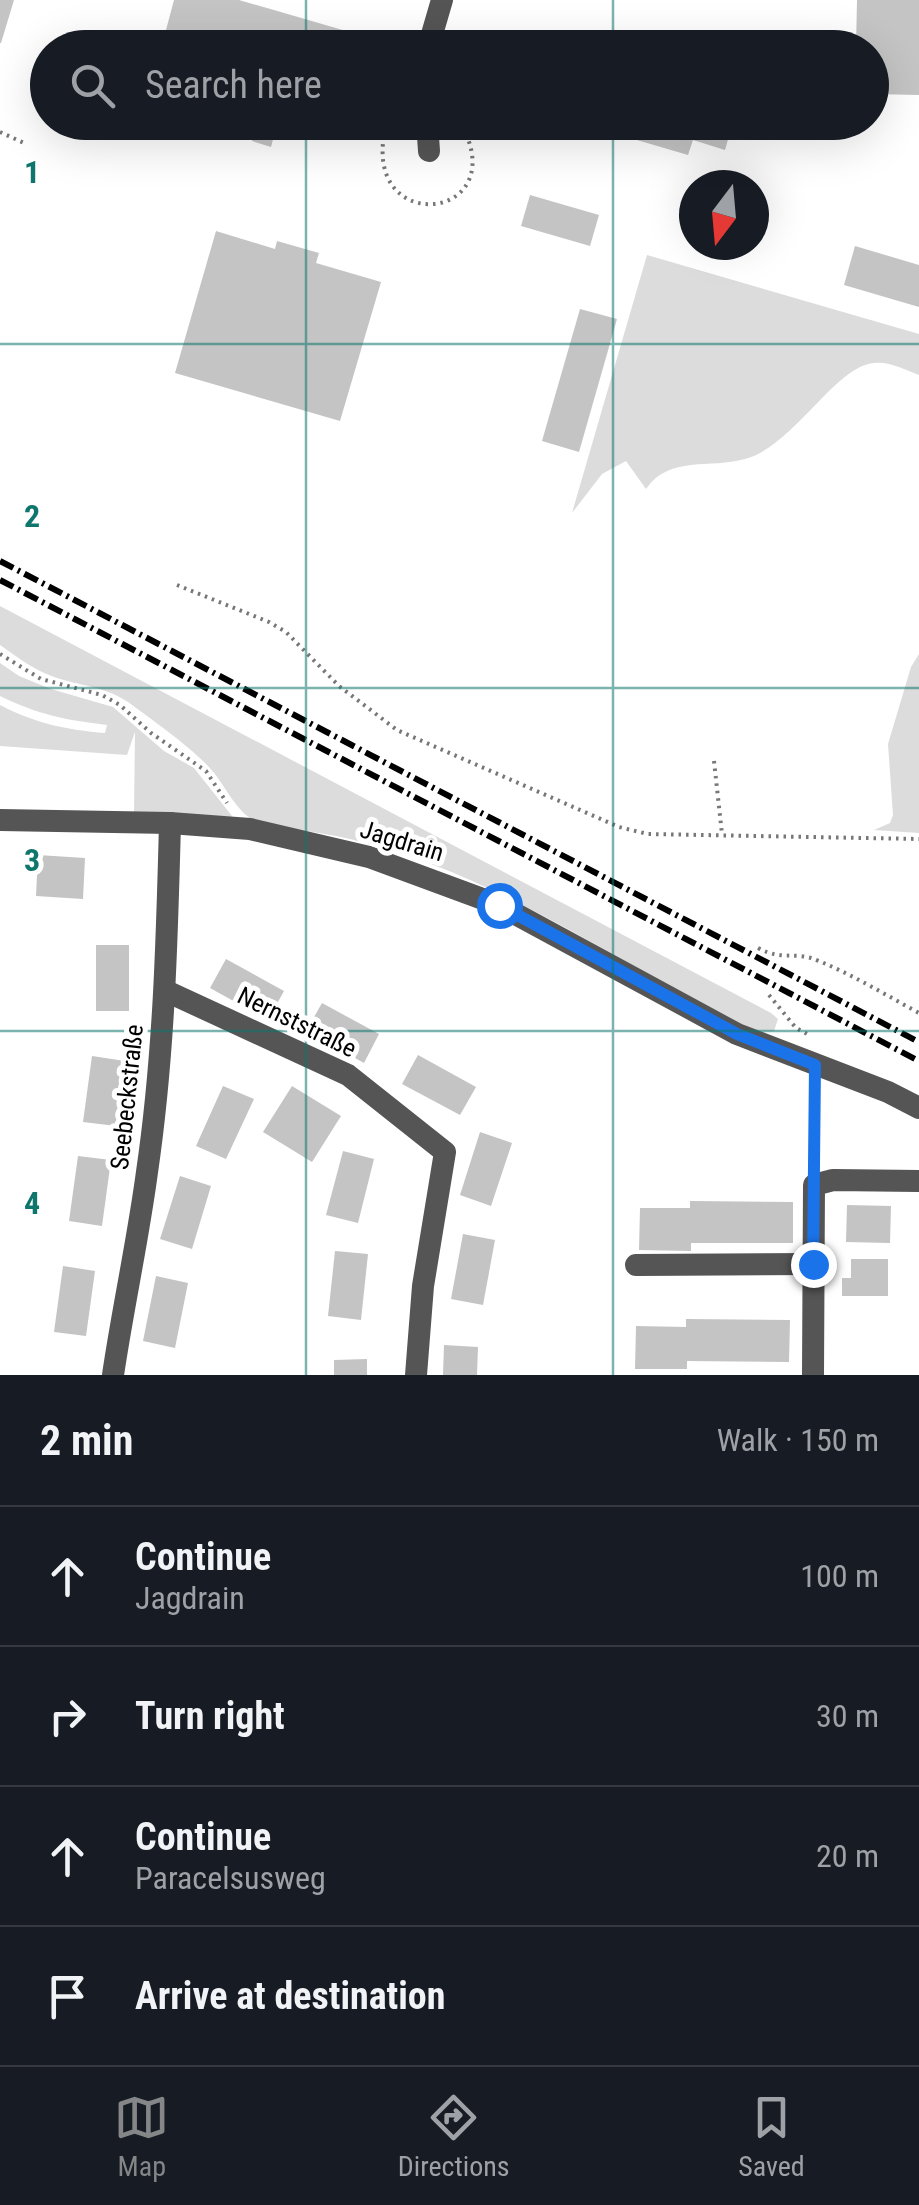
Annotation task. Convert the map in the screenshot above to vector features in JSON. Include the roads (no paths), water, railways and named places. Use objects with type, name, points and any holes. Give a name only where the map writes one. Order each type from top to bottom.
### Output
[{"type":"street","points":[[433,30],[442,0]]},
{"type":"street","points":[[428,140],[429,151]]},
{"type":"street","name":"Jagdrain","points":[[0,820],[170,823],[250,829],[369,857],[471,893],[737,1034],[888,1092],[919,1108]]},
{"type":"street","name":"Seebeckstraße","points":[[113,1375],[147,1174],[166,991],[170,823]]},
{"type":"street","name":"Nernststraße","points":[[166,991],[348,1075],[445,1152],[423,1286],[416,1375]]},
{"type":"street","points":[[813,1375],[814,1185],[834,1180],[919,1181]]},
{"type":"street","points":[[636,1264],[813,1264]]},
{"type":"railway","points":[[0,561],[919,1042]]},
{"type":"railway","points":[[0,580],[919,1061]]}]
